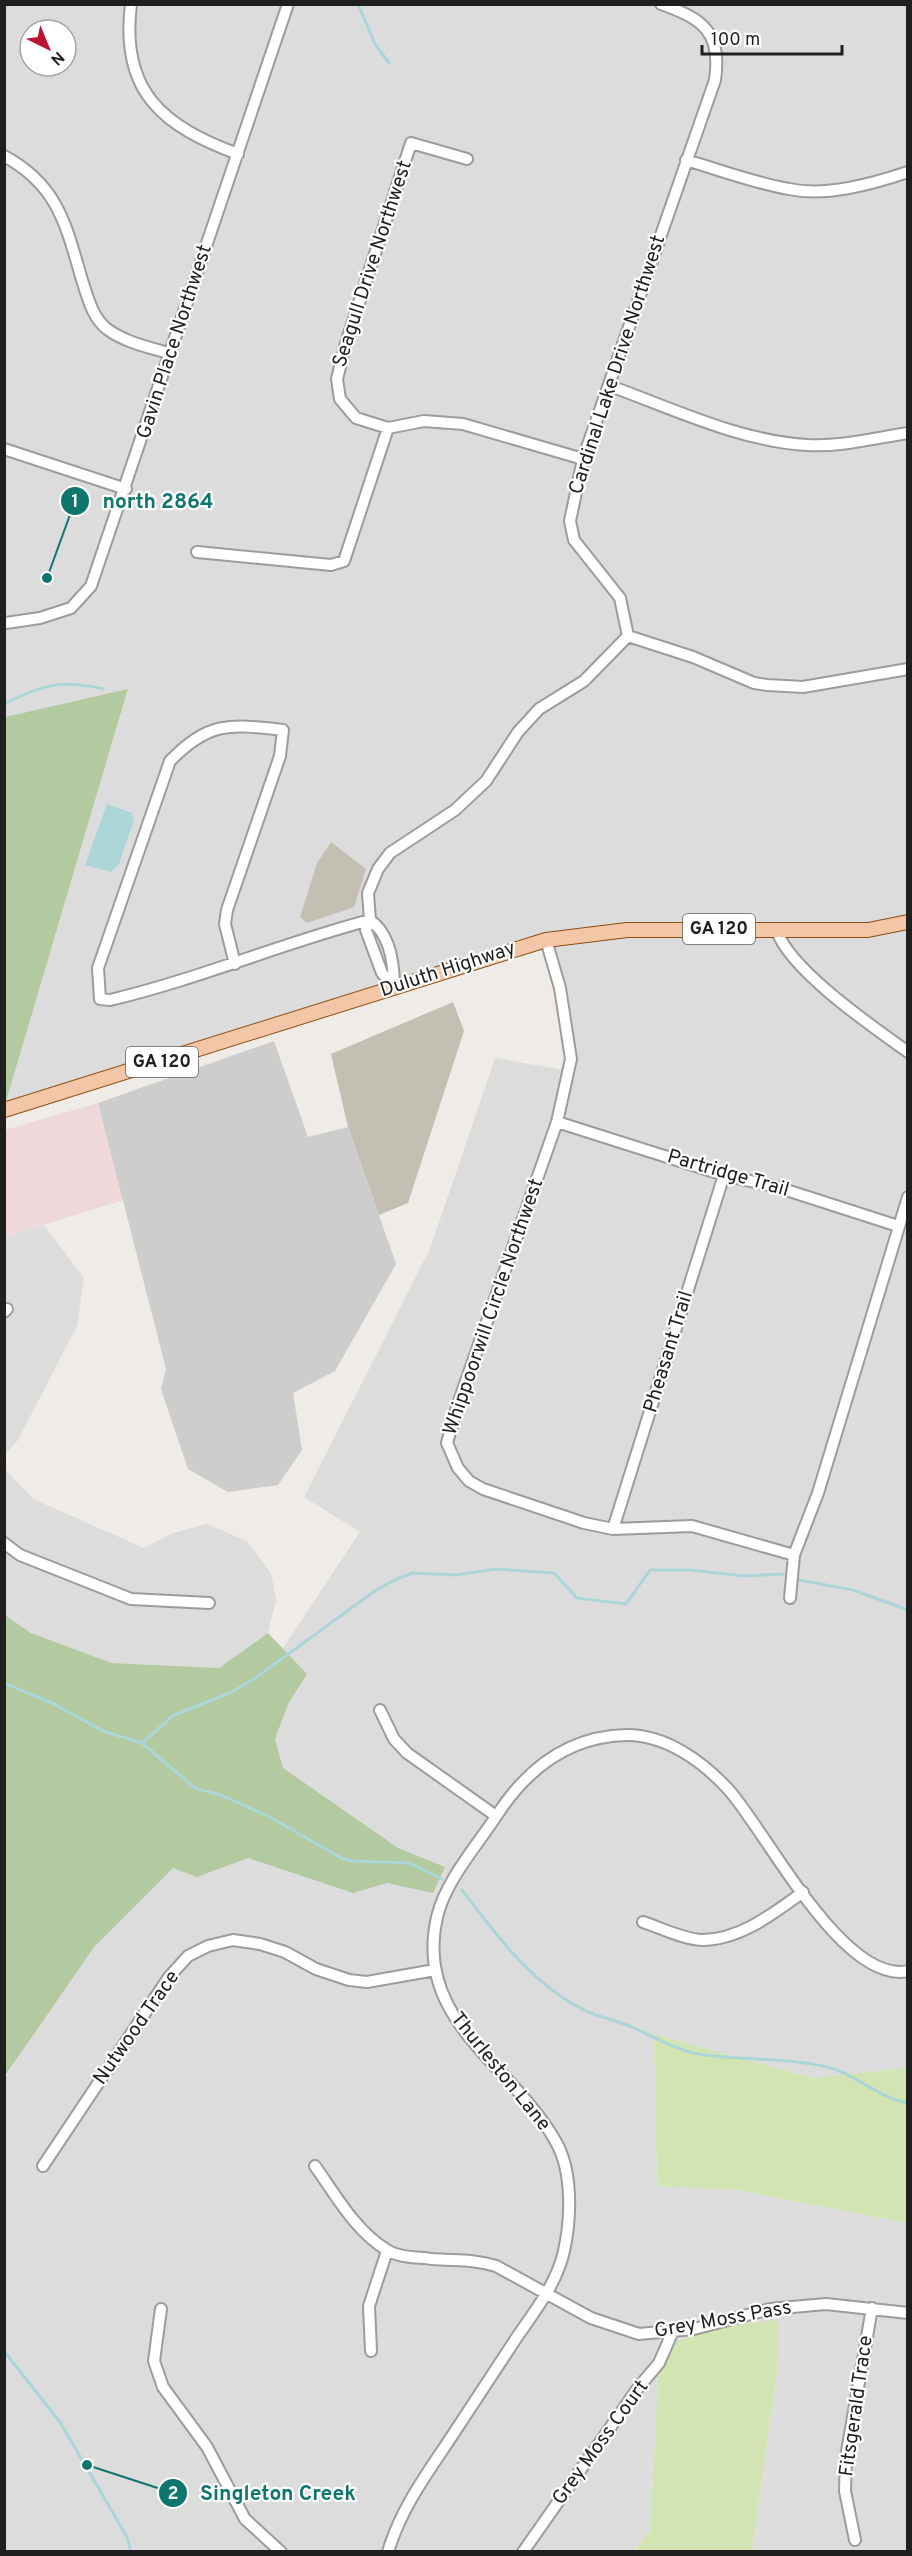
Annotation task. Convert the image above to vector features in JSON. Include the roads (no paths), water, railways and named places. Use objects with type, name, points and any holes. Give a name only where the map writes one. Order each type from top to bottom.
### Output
[{"type":"main road","name":"Duluth Highway","points":[[4,1110],[546,940],[627,930],[868,930],[908,922]]},
{"type":"street","points":[[131,4],[128,47],[136,73],[149,96],[167,117],[189,134],[237,154]]},
{"type":"street","name":"Gavin Place Northwest","points":[[6,623],[40,618],[70,608],[92,586],[288,4]]},
{"type":"street","name":"Cardinal Lake Drive Northwest","points":[[628,636],[620,598],[574,540],[570,521],[583,459],[715,80],[718,58],[712,35],[692,15],[661,4]]},
{"type":"street","name":"Seagull Drive Northwest","points":[[467,159],[411,143],[346,343],[337,379],[340,399],[356,418],[388,428],[424,422],[463,424],[583,459]]},
{"type":"street","points":[[4,156],[28,169],[47,187],[60,215],[86,294],[97,318],[106,328],[125,340],[171,354]]},
{"type":"street","points":[[686,160],[790,190],[814,191],[869,183],[908,172]]},
{"type":"street","points":[[610,386],[760,440],[808,445],[841,444],[908,433]]},
{"type":"street","points":[[197,552],[331,565],[344,561],[388,428]]},
{"type":"street","points":[[4,449],[126,489]]},
{"type":"street","points":[[394,987],[394,967],[381,928],[370,920],[368,893],[378,869],[390,853],[455,810],[486,781],[518,732],[538,709],[584,681],[628,636],[693,657],[754,683],[767,685],[803,687],[908,669]]},
{"type":"street","points":[[235,964],[225,924],[227,910],[280,756],[283,729],[252,726],[216,728],[186,745],[170,761],[98,968],[100,999],[110,1000],[171,985],[370,920]]},
{"type":"street","points":[[777,931],[781,942],[819,982],[908,1052]]},
{"type":"street","name":"Whippoorwill Circle Northwest","points":[[546,940],[560,987],[571,1059],[558,1122],[458,1404],[447,1443],[458,1468],[469,1480],[483,1489],[560,1516],[613,1529],[692,1526],[794,1555]]},
{"type":"street","name":"Partridge Trail","points":[[558,1122],[724,1175],[777,1187],[898,1226]]},
{"type":"street","name":"Pheasant Trail","points":[[613,1529],[724,1175]]},
{"type":"street","points":[[790,1598],[794,1555],[818,1493],[908,1197]]},
{"type":"street","points":[[4,1543],[20,1555],[131,1599],[209,1603]]},
{"type":"street","points":[[380,1710],[394,1739],[407,1753],[496,1816]]},
{"type":"street","name":"Thurleston Lane","points":[[388,2552],[416,2489],[546,2294],[563,2254],[569,2209],[565,2175],[557,2143],[538,2116],[460,2028],[450,2011],[435,1970],[437,1917],[448,1890],[496,1816],[520,1784],[534,1769],[557,1753],[603,1736],[642,1735],[683,1750],[728,1790],[833,1933],[864,1960],[885,1971],[908,1971]]},
{"type":"street","points":[[643,1922],[701,1940],[729,1936],[770,1916],[803,1893]]},
{"type":"street","name":"Nutwood Trace","points":[[44,2166],[169,1977],[188,1956],[208,1946],[233,1940],[260,1944],[349,1980],[367,1982],[435,1970]]},
{"type":"street","points":[[315,2166],[355,2221],[387,2251],[369,2306],[371,2351]]},
{"type":"street","name":"Grey Moss Pass","points":[[387,2251],[435,2259],[480,2260],[496,2266],[591,2318],[639,2334],[694,2329],[770,2309],[826,2304],[908,2313]]},
{"type":"street","name":"Fitsgerald Trace","points":[[855,2541],[845,2491],[846,2457],[872,2308]]},
{"type":"street","points":[[161,2309],[154,2361],[163,2387],[207,2447],[245,2519],[281,2552]]},
{"type":"street","name":"Grey Moss Court","points":[[523,2552],[638,2388],[659,2363],[673,2331]]},
{"type":"water","points":[[107,804],[132,813],[134,820],[119,864],[111,872],[85,865]]},
{"type":"waterway","points":[[358,4],[375,44],[389,63]]},
{"type":"waterway","points":[[4,704],[41,688],[63,684],[103,689]]},
{"type":"waterway","points":[[142,1743],[174,1715],[230,1693],[254,1679],[376,1590],[412,1573],[457,1575],[495,1569],[554,1573],[577,1598],[626,1604],[650,1570],[689,1570],[744,1576],[783,1574]]},
{"type":"waterway","points":[[799,1580],[853,1590],[908,1610]]},
{"type":"waterway","points":[[4,1683],[52,1703],[103,1731],[142,1743],[195,1788],[223,1796],[268,1816],[343,1859],[409,1863],[442,1879]]},
{"type":"waterway","points":[[462,1890],[502,1941],[533,1974],[549,1988],[586,2011],[693,2053],[791,2061],[834,2069],[886,2096],[908,2103]]},
{"type":"waterway","points":[[4,2351],[60,2422],[127,2537],[131,2552]]},
{"type":"place","name":"north 2864","points":[[47,578]]},
{"type":"place","name":"Singleton Creek","points":[[87,2465]]}]
